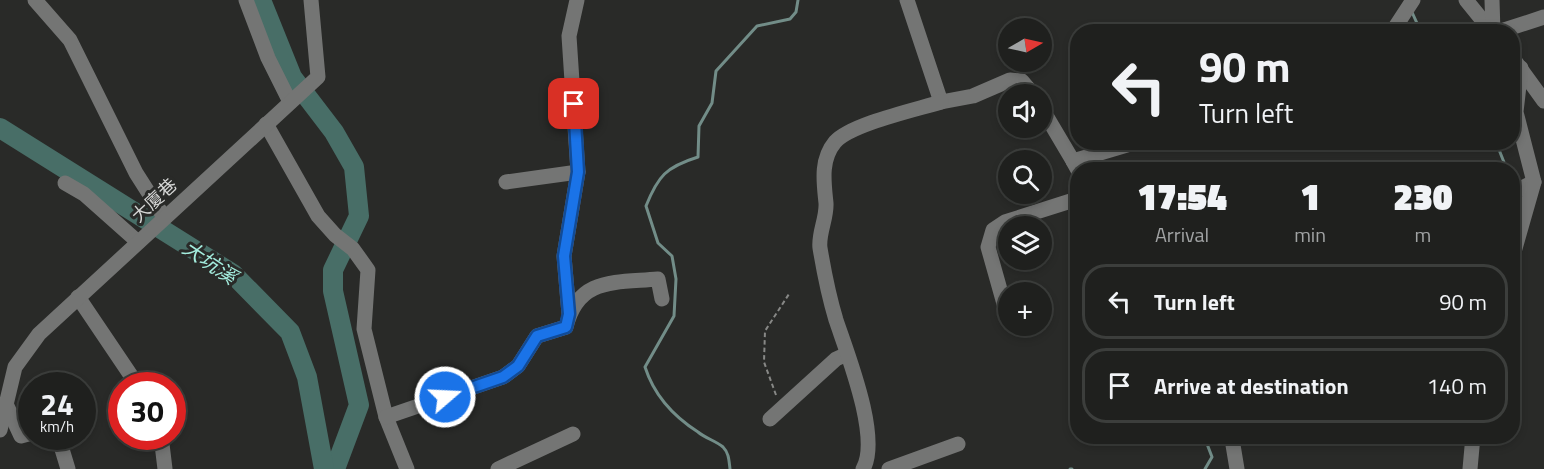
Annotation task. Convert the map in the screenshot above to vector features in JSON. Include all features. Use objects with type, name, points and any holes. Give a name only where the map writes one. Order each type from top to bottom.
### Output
[{"type":"street","points":[[35,0],[70,40],[161,219]]},
{"type":"street","points":[[246,0],[268,58],[291,102]]},
{"type":"street","name":"大廈巷","points":[[0,426],[15,367],[39,334],[318,76],[311,0]]},
{"type":"street","points":[[569,314],[564,256],[578,172],[569,36],[577,0]]},
{"type":"street","points":[[907,0],[941,102]]},
{"type":"street","points":[[1466,0],[1487,24]]},
{"type":"street","points":[[1492,0],[1494,24]]},
{"type":"street","points":[[1397,24],[1409,4]]},
{"type":"street","points":[[1520,24],[1544,17]]},
{"type":"street","points":[[1520,66],[1544,101]]},
{"type":"street","points":[[1001,84],[1010,80],[1022,81],[1025,84]]},
{"type":"street","points":[[868,466],[863,403],[835,317],[820,246],[826,204],[822,188],[826,160],[835,143],[850,131],[941,102],[973,96],[998,85]]},
{"type":"street","points":[[266,124],[318,216],[335,235],[353,249],[368,270],[364,329],[386,417],[407,469]]},
{"type":"street","points":[[1052,125],[1074,162]]},
{"type":"street","points":[[1520,133],[1530,184],[1520,226]]},
{"type":"street","points":[[1084,162],[1116,150]]},
{"type":"street","points":[[506,182],[578,172]]},
{"type":"street","points":[[65,183],[84,194],[140,240]]},
{"type":"street","points":[[1520,189],[1530,184]]},
{"type":"street","points":[[998,282],[988,247],[993,230],[1005,222],[1070,201]]},
{"type":"street","points":[[386,417],[503,377],[518,366],[537,336],[566,327],[569,314],[578,297],[594,286],[658,279],[662,299]]},
{"type":"street","points":[[78,297],[129,372]]},
{"type":"street","points":[[770,419],[836,359],[848,354]]},
{"type":"street","points":[[6,404],[18,430]]},
{"type":"street","points":[[498,469],[573,434]]},
{"type":"street","points":[[889,469],[958,444]]},
{"type":"street","points":[[1234,444],[1237,469]]},
{"type":"street","points":[[1470,469],[1472,444]]},
{"type":"street","points":[[62,450],[68,469]]},
{"type":"street","points":[[163,450],[165,469]]},
{"type":"path","points":[[785,406],[777,396],[764,362],[765,330],[789,294]]},
{"type":"waterway","points":[[261,0],[292,77],[334,132],[354,167],[359,216],[333,270],[333,291],[359,405],[335,469]]},
{"type":"waterway","points":[[730,469],[725,449],[689,426],[673,412],[659,396],[645,367],[674,316],[676,279],[672,256],[658,243],[646,206],[659,180],[665,174],[678,165],[698,157],[699,126],[712,103],[716,71],[757,26],[790,19],[796,12],[798,0]]},
{"type":"waterway","points":[[1411,10],[1417,24]]},
{"type":"waterway","name":"大坑溪","points":[[0,128],[233,274],[290,332],[307,377],[324,469]]},
{"type":"waterway","points":[[1499,150],[1504,162]]},
{"type":"waterway","points":[[1205,469],[1212,457],[1207,444]]},
{"type":"route","points":[[445,397],[503,377],[518,366],[537,336],[566,327],[569,314],[564,256],[578,172],[574,104]]}]
